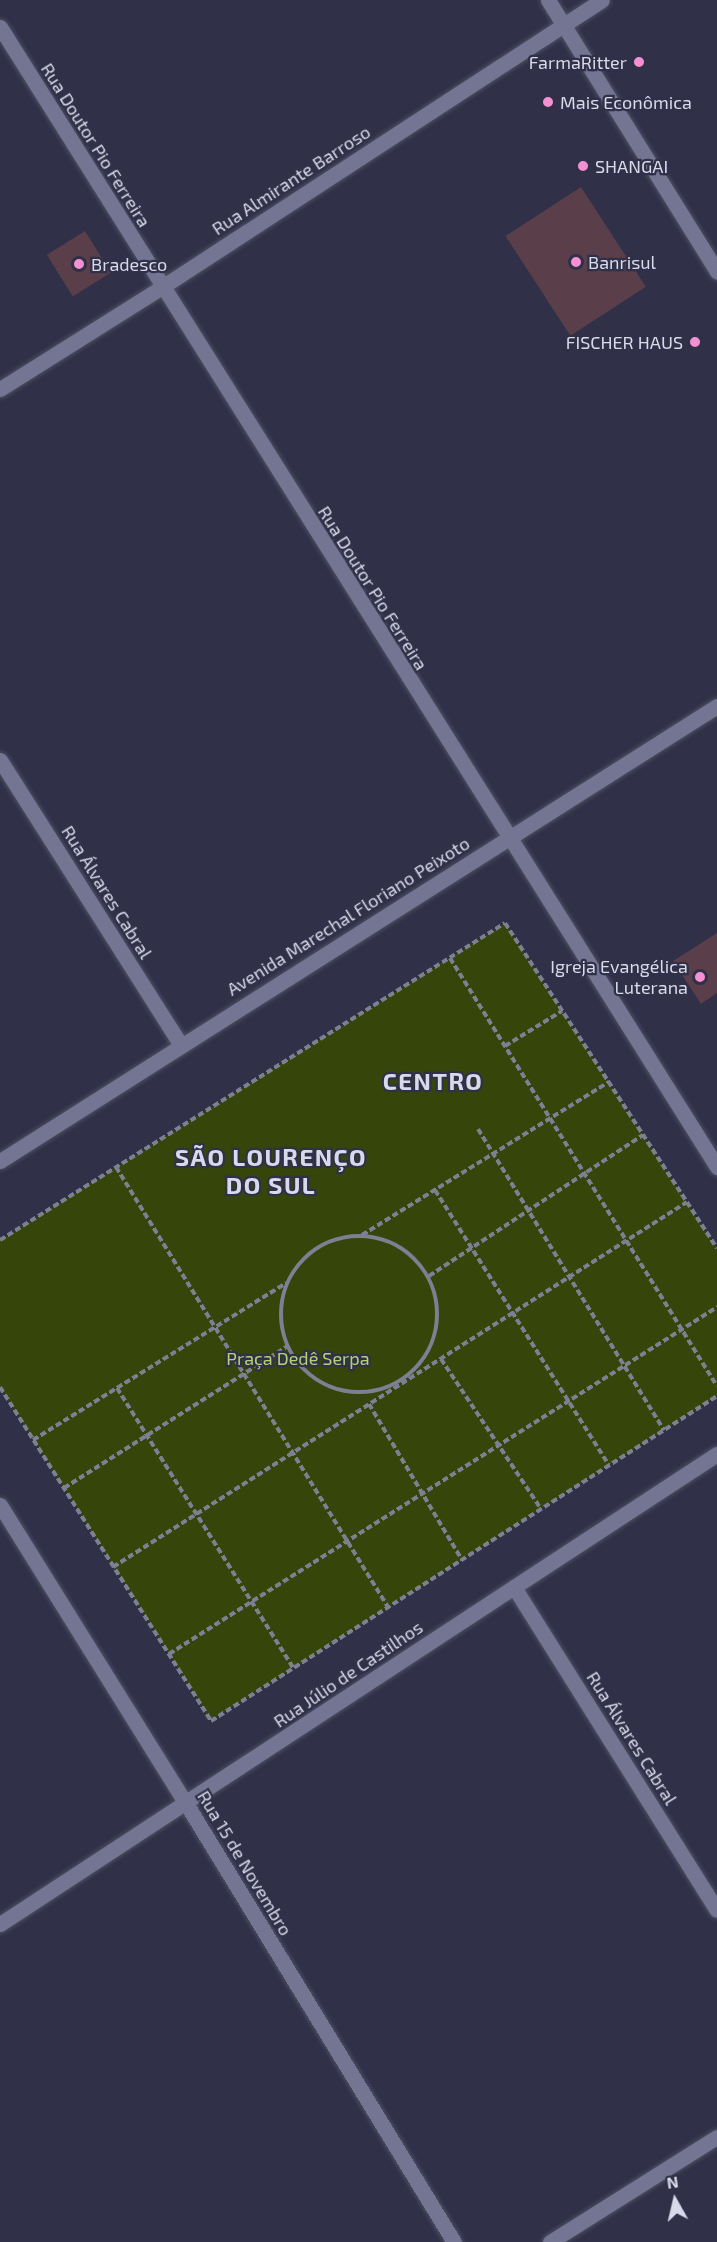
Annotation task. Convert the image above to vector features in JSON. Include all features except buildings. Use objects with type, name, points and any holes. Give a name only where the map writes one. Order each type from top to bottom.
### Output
[{"type":"street","points":[[549,0],[717,272]]},
{"type":"street","name":"Rua Almirante Barroso","points":[[0,389],[162,287],[602,0]]},
{"type":"street","name":"Rua Doutor Pio Ferreira","points":[[0,27],[507,838],[717,1167]]},
{"type":"street","name":"Avenida Marechal Floriano Peixoto","points":[[0,1161],[717,706]]},
{"type":"street","name":"Rua Álvares Cabral","points":[[0,760],[181,1045]]},
{"type":"street","name":"Rua Júlio de Castilhos","points":[[0,1924],[187,1805],[717,1454]]},
{"type":"street","name":"Rua 15 de Novembro","points":[[0,1505],[187,1805],[454,2242]]},
{"type":"street","name":"Rua Álvares Cabral","points":[[513,1587],[717,1910]]},
{"type":"street","points":[[550,2242],[717,2137]]},
{"type":"path","points":[[0,1240],[505,923],[717,1248]]},
{"type":"path","points":[[450,958],[717,1386]]},
{"type":"path","points":[[504,1046],[562,1011]]},
{"type":"path","points":[[362,1236],[393,1243],[414,1257],[429,1276],[437,1299],[438,1323],[431,1347],[416,1369],[394,1385],[368,1392],[341,1390],[315,1380],[296,1361],[288,1346],[280,1310],[286,1283],[301,1261],[323,1244],[362,1236],[609,1082]]},
{"type":"path","points":[[478,1129],[664,1430]]},
{"type":"path","points":[[429,1276],[643,1134]]},
{"type":"path","points":[[116,1167],[388,1607]]},
{"type":"path","points":[[435,1190],[609,1465]]},
{"type":"path","points":[[114,1567],[687,1202]]},
{"type":"path","points":[[33,1440],[286,1283]]},
{"type":"path","points":[[169,1654],[717,1308]]},
{"type":"path","points":[[64,1488],[288,1346]]},
{"type":"path","points":[[441,1359],[541,1509]]},
{"type":"path","points":[[0,1387],[211,1721],[717,1396]]},
{"type":"path","points":[[117,1388],[293,1668]]},
{"type":"path","points":[[369,1404],[462,1560]]},
{"type":"green space","name":"Praça Dedê Serpa","points":[[505,923],[717,1248],[717,1396],[211,1721],[0,1387],[0,1240]]},
{"type":"place","name":"FarmaRitter","points":[[639,62]]},
{"type":"place","name":"Mais Econômica","points":[[548,102]]},
{"type":"place","name":"SHANGAI","points":[[583,166]]},
{"type":"place","name":"Banrisul","points":[[576,262]]},
{"type":"place","name":"Bradesco","points":[[79,264]]},
{"type":"place","name":"FISCHER HAUS","points":[[695,342]]},
{"type":"place","name":"Igreja Evangélica Luterana","points":[[700,977]]},
{"type":"district","name":"CENTRO","points":[[433,1081]]},
{"type":"district","name":"SÃO LOURENÇO DO SUL","points":[[271,1171]]}]
